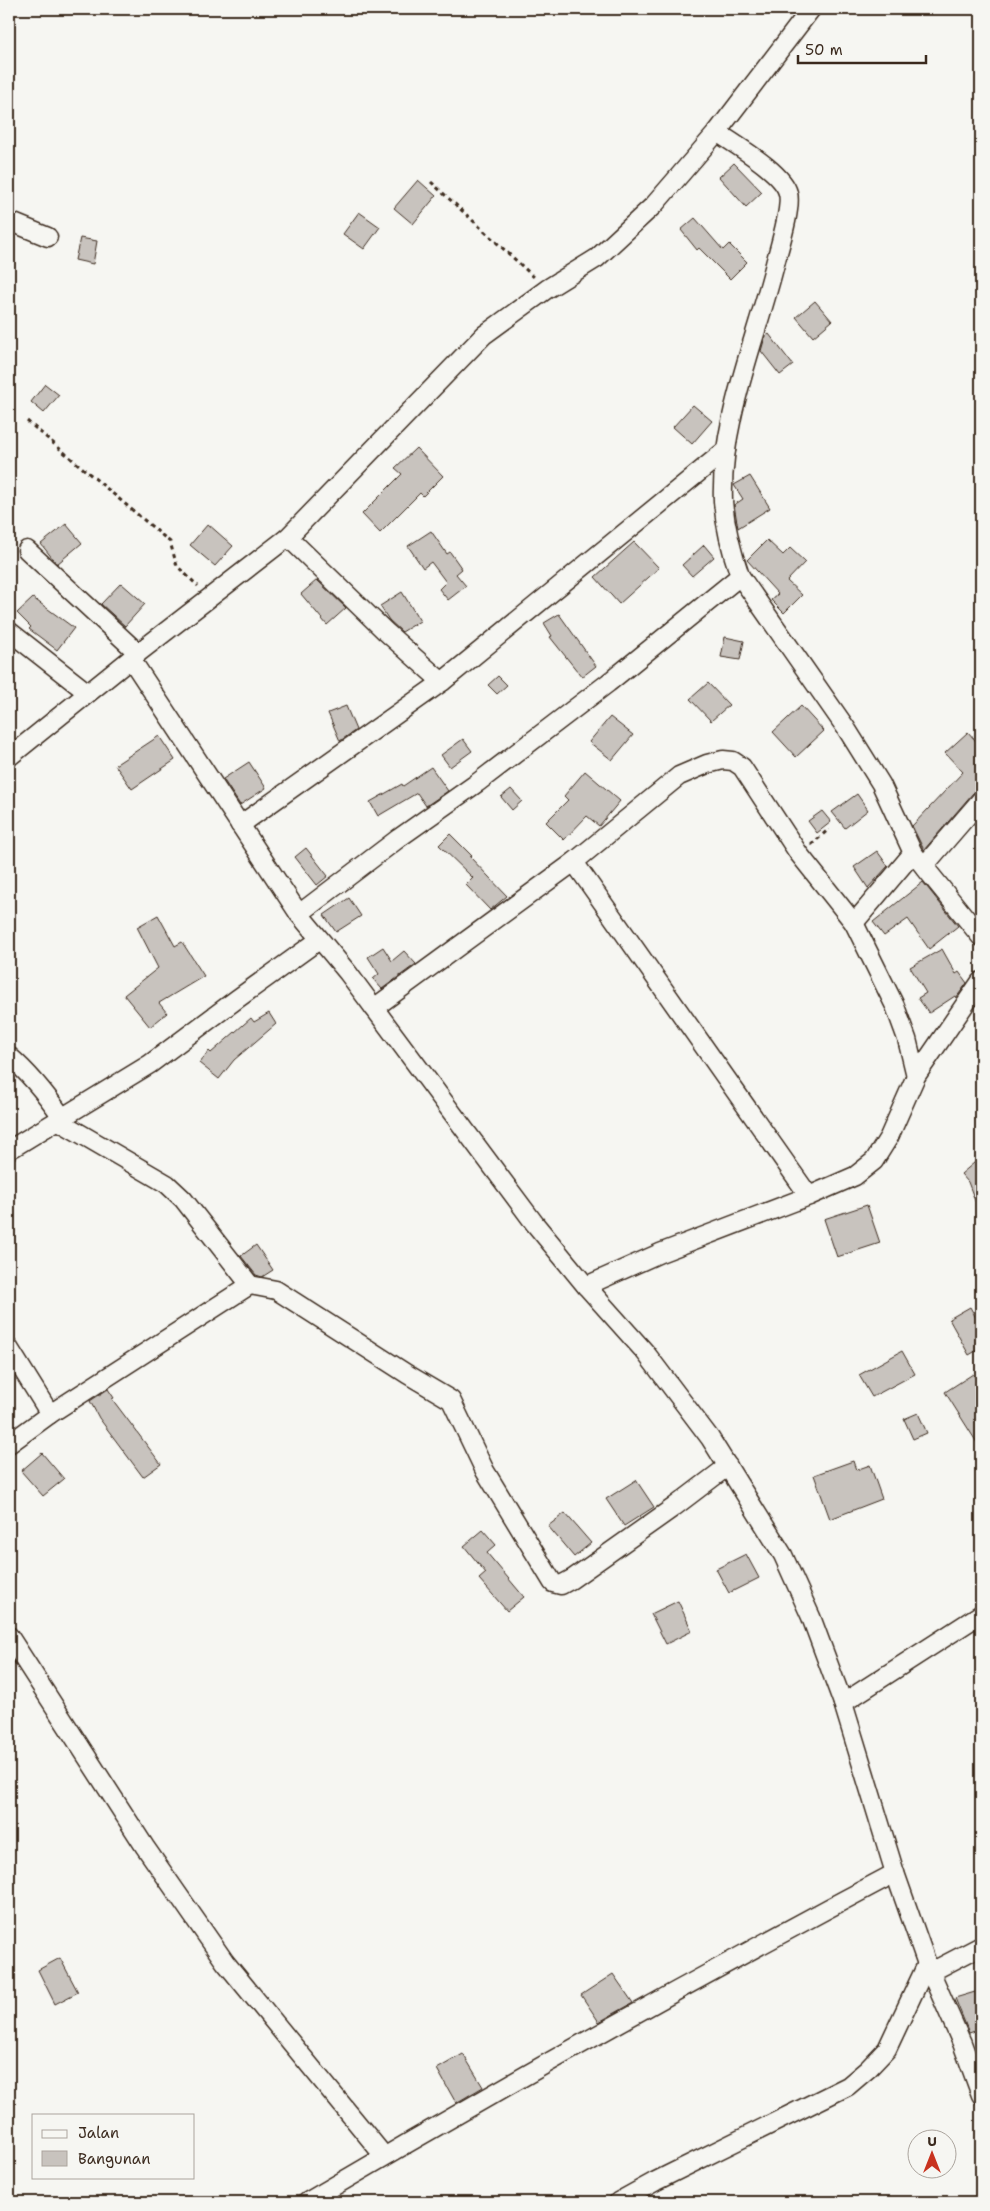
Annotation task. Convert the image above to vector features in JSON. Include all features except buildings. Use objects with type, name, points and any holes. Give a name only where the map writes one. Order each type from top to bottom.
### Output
[{"type":"street","points":[[9,757],[134,656],[288,537],[484,335],[547,289],[597,258],[654,205],[718,132],[811,9]]},
{"type":"street","points":[[718,132],[779,177],[788,194],[785,223],[736,401],[726,450],[723,503],[734,561],[740,576],[846,728],[881,784],[918,860],[981,937]]},
{"type":"street","points":[[9,221],[48,237]]},
{"type":"street","points":[[240,825],[442,682],[726,450]]},
{"type":"street","points":[[288,537],[385,632],[442,682]]},
{"type":"street","points":[[27,550],[134,656],[240,825],[299,914],[348,973],[535,1224],[586,1286],[645,1352],[728,1466],[783,1555],[811,1617],[843,1703],[895,1873],[929,1968],[962,2043],[981,2094]]},
{"type":"street","points":[[299,914],[485,778],[608,683],[740,576]]},
{"type":"street","points":[[9,631],[88,693]]},
{"type":"street","points":[[374,1008],[574,862],[680,776],[707,764],[723,760],[733,762],[742,767],[800,854],[854,923],[873,958],[895,1006],[907,1039],[916,1076]]},
{"type":"street","points":[[854,923],[981,800]]},
{"type":"street","points":[[574,862],[809,1196]]},
{"type":"street","points":[[9,1150],[150,1064],[319,940]]},
{"type":"street","points":[[586,1286],[660,1253],[809,1196],[855,1176],[874,1161],[889,1137],[916,1076],[981,981]]},
{"type":"street","points":[[9,1056],[44,1090],[60,1118],[167,1184],[183,1199],[250,1285],[276,1290],[451,1400],[485,1471],[554,1582],[560,1584],[572,1579],[674,1507],[728,1466]]},
{"type":"street","points":[[9,1444],[50,1414],[250,1285]]},
{"type":"street","points":[[9,1348],[50,1414]]},
{"type":"street","points":[[843,1703],[981,1614]]},
{"type":"street","points":[[9,1636],[145,1847],[225,1962],[384,2156]]},
{"type":"street","points":[[306,2202],[384,2156],[776,1936],[895,1873]]},
{"type":"street","points":[[618,2202],[665,2176],[848,2086],[887,2049],[929,1968],[981,1946]]},
{"type":"path","points":[[431,182],[547,289]]},
{"type":"path","points":[[27,421],[170,542],[177,566],[211,598]]},
{"type":"path","points":[[800,854],[829,828]]}]
